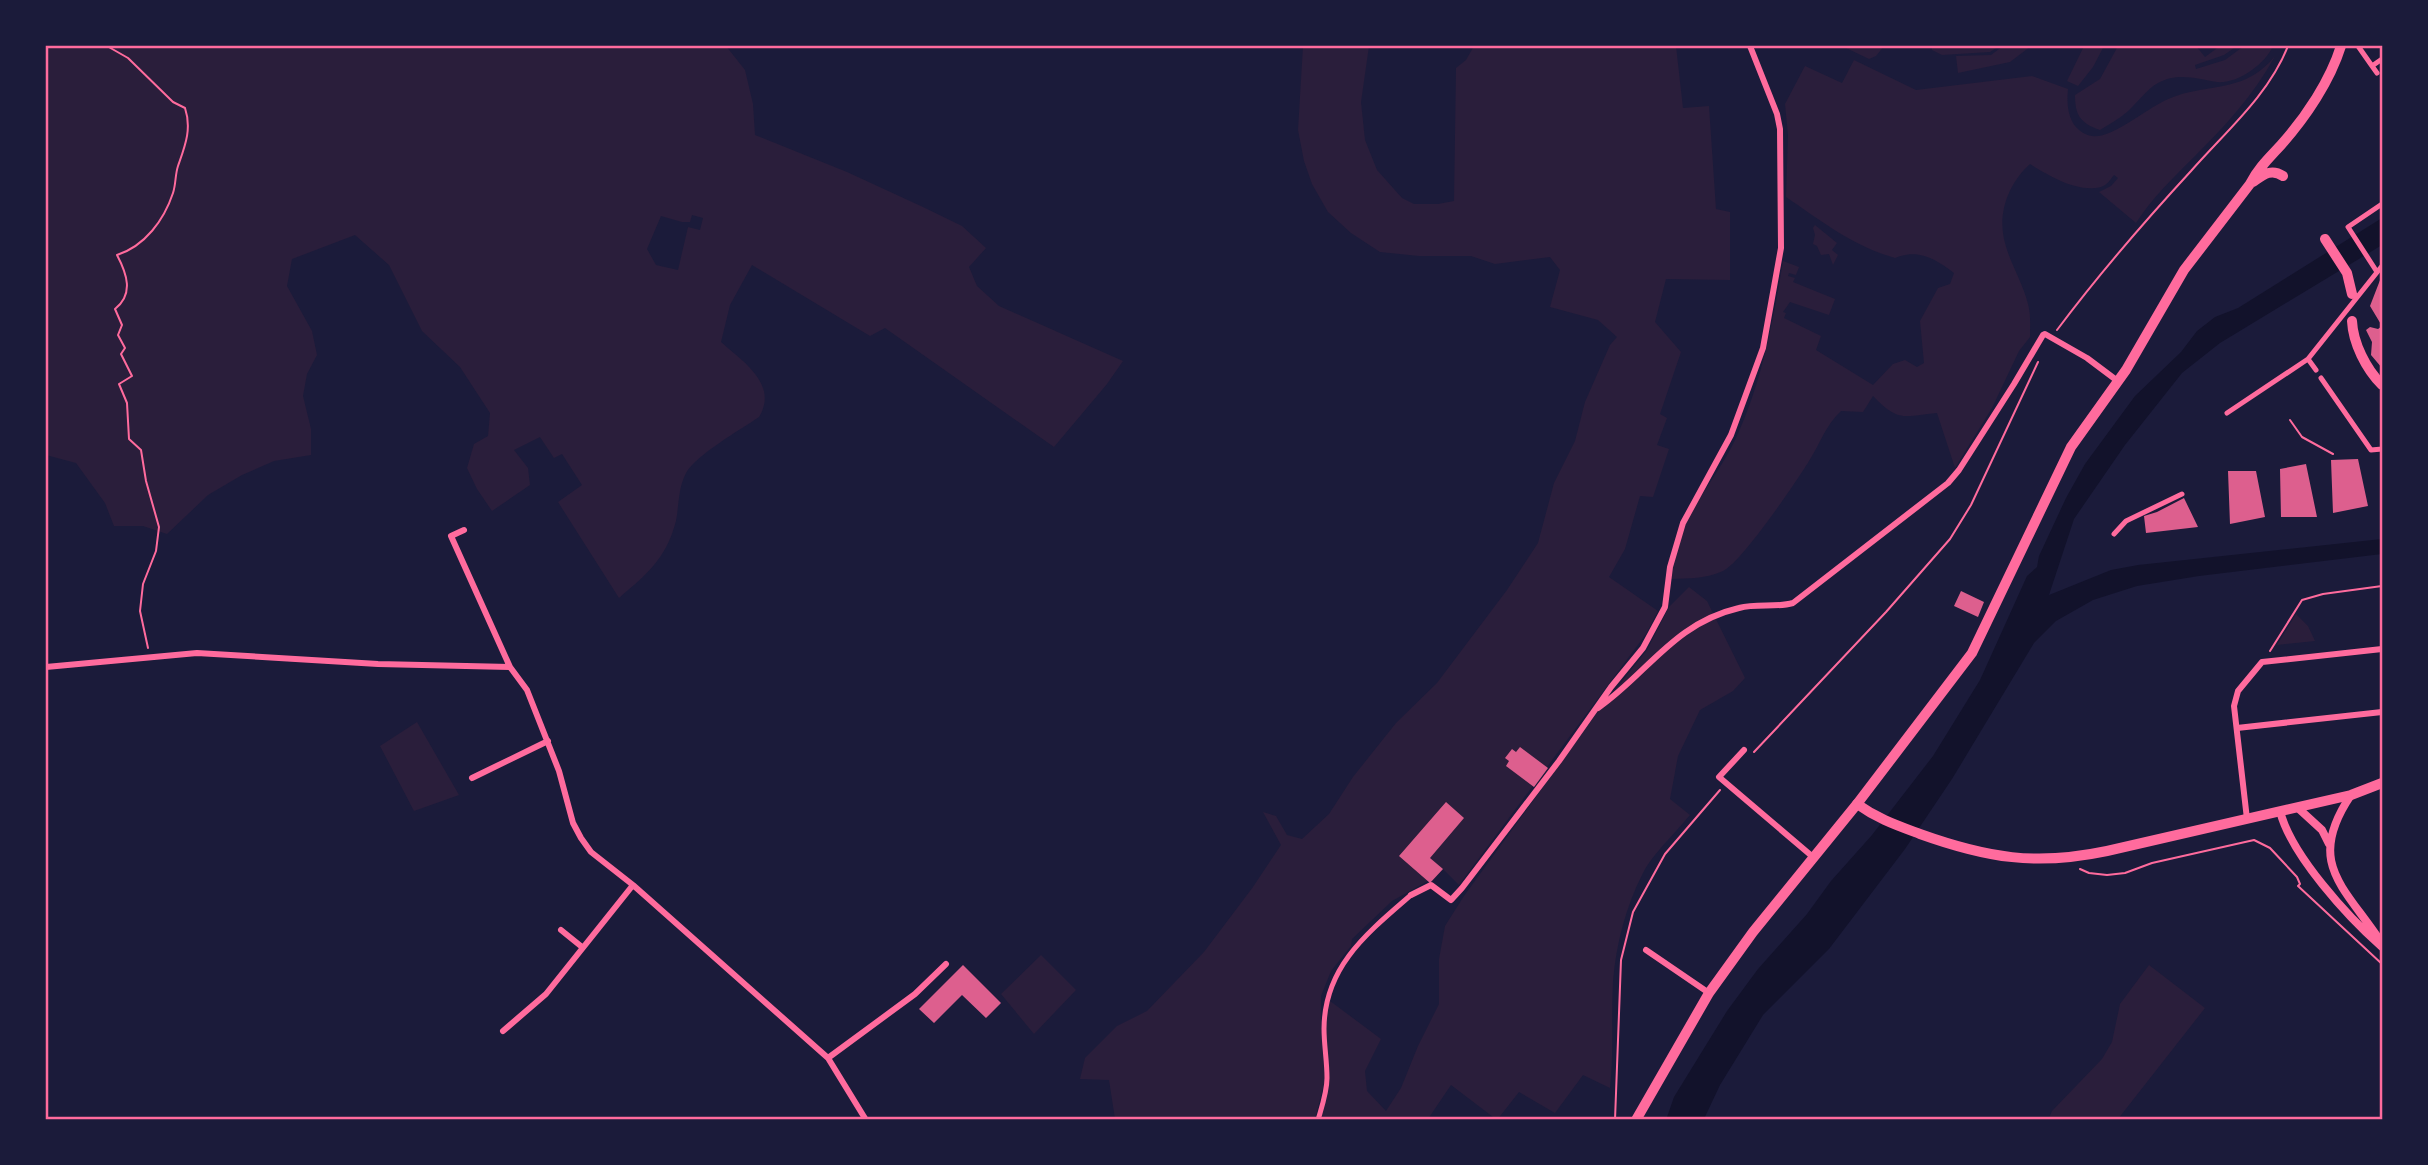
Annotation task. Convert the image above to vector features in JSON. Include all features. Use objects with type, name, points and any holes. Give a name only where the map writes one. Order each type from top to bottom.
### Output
[{"type":"main road","points":[[1636,1119],[1709,993],[1753,932],[1857,804],[1972,653],[2071,447],[2119,382],[2184,270],[2318,93],[2341,46]]},
{"type":"main road","points":[[2250,184],[2268,172],[2278,172],[2284,177],[2278,156],[2281,145]]},
{"type":"main road","points":[[2327,242],[2347,273],[2349,294]]},
{"type":"main road","points":[[2352,321],[2358,346],[2382,384]]},
{"type":"main road","points":[[1857,804],[1878,819],[1947,844],[1998,857],[2034,860],[2081,857],[2351,795],[2382,783]]},
{"type":"street","points":[[1318,1119],[1327,1080],[1324,1029],[1326,998],[1336,974],[1373,926],[1411,895],[1431,885],[1451,900],[1457,894],[1643,648],[1665,607],[1670,567],[1683,523],[1731,435],[1763,348],[1781,248],[1781,143],[1777,114],[1750,46]]},
{"type":"street","points":[[2358,46],[2377,73]]},
{"type":"street","points":[[2372,66],[2382,59]]},
{"type":"street","points":[[2377,272],[2348,227],[2382,204]]},
{"type":"street","points":[[2227,413],[2308,359],[2382,266]]},
{"type":"street","points":[[1593,712],[1681,635],[1712,618],[1741,607],[1779,607],[1793,603],[1934,494],[1959,470],[2043,335],[2087,359],[2119,382]]},
{"type":"street","points":[[2308,359],[2315,370]]},
{"type":"street","points":[[2321,378],[2371,450],[2382,449]]},
{"type":"street","points":[[2114,534],[2126,521],[2182,494]]},
{"type":"street","points":[[464,530],[451,536],[510,667],[527,690],[559,771],[573,823],[581,838],[591,852],[633,885],[828,1058],[866,1119]]},
{"type":"street","points":[[2247,819],[2234,699],[2238,691],[2262,662],[2382,649]]},
{"type":"street","points":[[46,667],[197,653],[378,664],[510,667]]},
{"type":"street","points":[[2237,728],[2382,712]]},
{"type":"street","points":[[472,778],[548,741]]},
{"type":"street","points":[[1744,750],[1719,777],[1813,858]]},
{"type":"street","points":[[2351,795],[2333,828],[2330,847],[2333,872],[2382,946]]},
{"type":"street","points":[[2298,807],[2322,830],[2330,847]]},
{"type":"street","points":[[2280,811],[2285,830],[2296,849],[2366,933],[2382,946]]},
{"type":"street","points":[[503,1031],[546,994],[633,885]]},
{"type":"street","points":[[561,930],[583,947]]},
{"type":"street","points":[[1646,950],[1709,993]]},
{"type":"street","points":[[828,1058],[915,994],[946,964]]},
{"type":"path","points":[[107,46],[128,58],[173,102],[185,108],[189,120],[186,146],[168,208],[151,233],[132,250],[117,255],[127,274],[127,293],[122,304],[115,309],[122,325],[118,335],[124,348],[121,354],[132,376],[119,384],[127,403],[129,439],[141,450],[146,481],[159,527],[156,551],[144,584],[140,611],[151,659]]},
{"type":"path","points":[[2055,334],[2129,240],[2260,95],[2280,65],[2288,46]]},
{"type":"path","points":[[1753,753],[1886,612],[1950,539],[1971,505],[2038,363]]},
{"type":"path","points":[[2290,420],[2302,437],[2333,454]]},
{"type":"path","points":[[2262,662],[2302,600],[2323,594],[2382,586]]},
{"type":"path","points":[[2080,869],[2106,875],[2125,873],[2152,863],[2254,840],[2270,848],[2297,877],[2300,884],[2298,886],[2382,964]]},
{"type":"shaded area","points":[[46,46],[726,46],[745,70],[753,104],[755,135],[847,172],[962,226],[986,248],[969,267],[977,286],[999,306],[1123,361],[1054,447],[885,328],[870,336],[752,265],[730,305],[721,342],[755,374],[764,394],[764,405],[759,417],[708,451],[691,466],[681,485],[676,521],[667,546],[647,573],[619,598],[558,502],[582,485],[562,454],[554,458],[540,437],[514,450],[528,468],[530,485],[492,511],[467,468],[474,444],[488,436],[490,413],[460,367],[422,331],[389,265],[355,235],[292,259],[287,286],[312,331],[317,355],[307,374],[303,396],[311,429],[311,455],[274,461],[242,475],[208,495],[167,534],[143,526],[114,526],[105,503],[76,463],[46,455]],"holes":[[[692,215],[703,218],[700,230],[688,227],[678,270],[656,265],[647,249],[661,216],[682,222],[690,222]]]},
{"type":"shaded area","points":[[1303,46],[1369,46],[1361,102],[1365,140],[1377,170],[1402,198],[1414,204],[1438,204],[1454,201],[1456,68],[1466,60],[1474,46],[1676,46],[1683,108],[1709,106],[1716,209],[1730,212],[1730,280],[1666,279],[1655,322],[1681,352],[1660,414],[1667,418],[1657,445],[1669,449],[1653,497],[1640,496],[1625,549],[1609,577],[1658,611],[1646,634],[1459,885],[1443,869],[1430,883],[1428,881],[1392,901],[1352,939],[1351,946],[1331,971],[1321,996],[1325,1080],[1315,1119],[1115,1119],[1109,1080],[1080,1079],[1085,1058],[1117,1026],[1147,1011],[1204,952],[1253,887],[1281,845],[1263,812],[1276,816],[1287,835],[1302,839],[1329,814],[1353,777],[1396,723],[1437,683],[1507,590],[1538,543],[1554,483],[1575,441],[1585,402],[1610,345],[1617,337],[1598,320],[1550,307],[1560,270],[1550,257],[1495,264],[1471,256],[1419,256],[1380,252],[1351,233],[1328,212],[1312,184],[1298,130]]},
{"type":"shaded area","points":[[1842,46],[1884,46],[1876,56],[1869,59]]},
{"type":"shaded area","points":[[1932,46],[1999,46],[1990,52],[1942,55],[1932,50]]},
{"type":"shaded area","points":[[2003,46],[2031,46],[2010,62],[1958,73],[1956,56],[1991,55]]},
{"type":"shaded area","points":[[2084,46],[2104,46],[2093,67],[2078,86],[2067,81]]},
{"type":"shaded area","points":[[2118,46],[2196,46],[2205,57],[2220,46],[2237,46],[2224,55],[2195,65],[2196,69],[2225,60],[2244,46],[2273,46],[2250,72],[2233,80],[2217,82],[2180,77],[2158,83],[2124,115],[2100,130],[2080,117],[2075,95],[2100,79]]},
{"type":"shaded area","points":[[2275,56],[2238,110],[2163,189],[2136,223],[2099,192],[2111,186],[2118,178],[2114,175],[2101,187],[2083,188],[2046,174],[2030,164],[2022,172],[2010,190],[2002,221],[2007,251],[2028,304],[2030,337],[2019,351],[1992,408],[1955,468],[1937,413],[1902,416],[1889,410],[1873,396],[1863,412],[1841,411],[1835,417],[1803,471],[1755,538],[1731,565],[1710,575],[1671,579],[1686,522],[1730,449],[1753,395],[1771,329],[1783,261],[1799,267],[1796,275],[1789,273],[1788,276],[1795,278],[1793,282],[1835,299],[1829,315],[1790,302],[1783,312],[1786,313],[1784,318],[1821,336],[1816,350],[1873,385],[1893,364],[1905,360],[1917,367],[1924,363],[1920,321],[1938,288],[1950,284],[1954,273],[1926,256],[1911,254],[1895,258],[1879,253],[1838,232],[1786,197],[1788,135],[1785,104],[1805,66],[1842,83],[1854,60],[1916,90],[2032,76],[2068,89],[2069,111],[2074,124],[2084,133],[2099,136],[2118,129],[2179,95],[2237,83],[2263,69]]},
{"type":"shaded area","points":[[2382,218],[2382,245],[2220,343],[2182,373],[2125,445],[2074,519],[2049,595],[2111,570],[2138,565],[2382,539],[2382,554],[2137,586],[2093,600],[2056,621],[2034,643],[1952,779],[1905,849],[1829,949],[1763,1015],[1720,1085],[1704,1119],[1666,1120],[1674,1097],[1727,1011],[1758,969],[1872,835],[1933,756],[1980,680],[2027,576],[2037,567],[2039,556],[2066,498],[2085,464],[2135,396],[2181,352],[2197,331],[2215,317],[2238,308]]},
{"type":"shaded area","points":[[1815,225],[1837,243],[1832,250],[1838,255],[1833,265],[1829,254],[1821,255],[1813,244]]},
{"type":"shaded area","points":[[1689,587],[1707,601],[1745,678],[1733,691],[1700,710],[1678,756],[1670,799],[1690,815],[1647,866],[1623,925],[1613,981],[1610,1088],[1583,1075],[1555,1113],[1519,1092],[1497,1120],[1451,1085],[1428,1119],[1318,1120],[1325,1075],[1326,998],[1381,1039],[1365,1071],[1367,1091],[1386,1111],[1401,1088],[1439,1004],[1439,959],[1445,926],[1596,714],[1647,650],[1669,607]]},
{"type":"shaded area","points":[[2296,614],[2308,626],[2315,641],[2277,645]]},
{"type":"shaded area","points":[[417,722],[459,795],[414,811],[380,746]]},
{"type":"shaded area","points":[[1041,955],[1076,990],[1034,1034],[1001,994]]},
{"type":"shaded area","points":[[2149,965],[2205,1008],[2118,1119],[2049,1118],[2052,1111],[2102,1059],[2112,1042],[2120,1004]]},
{"type":"building","points":[[2382,275],[2382,326],[2370,306]]},
{"type":"building","points":[[2382,326],[2382,368],[2371,355],[2372,342],[2366,330]]},
{"type":"building","points":[[2358,459],[2368,506],[2333,513],[2331,460]]},
{"type":"building","points":[[2306,464],[2317,517],[2281,517],[2280,469]]},
{"type":"building","points":[[2228,471],[2256,471],[2265,517],[2230,524]]},
{"type":"building","points":[[2184,498],[2198,527],[2146,533],[2144,516]]},
{"type":"building","points":[[1961,591],[1984,602],[1978,617],[1954,606]]},
{"type":"building","points":[[1520,747],[1548,768],[1534,787],[1506,766],[1509,761],[1505,758],[1512,749],[1516,752]]},
{"type":"building","points":[[1446,802],[1464,818],[1430,858],[1443,869],[1430,883],[1399,856]]},
{"type":"building","points":[[963,965],[1001,1003],[986,1018],[962,995],[934,1023],[919,1009]]}]
